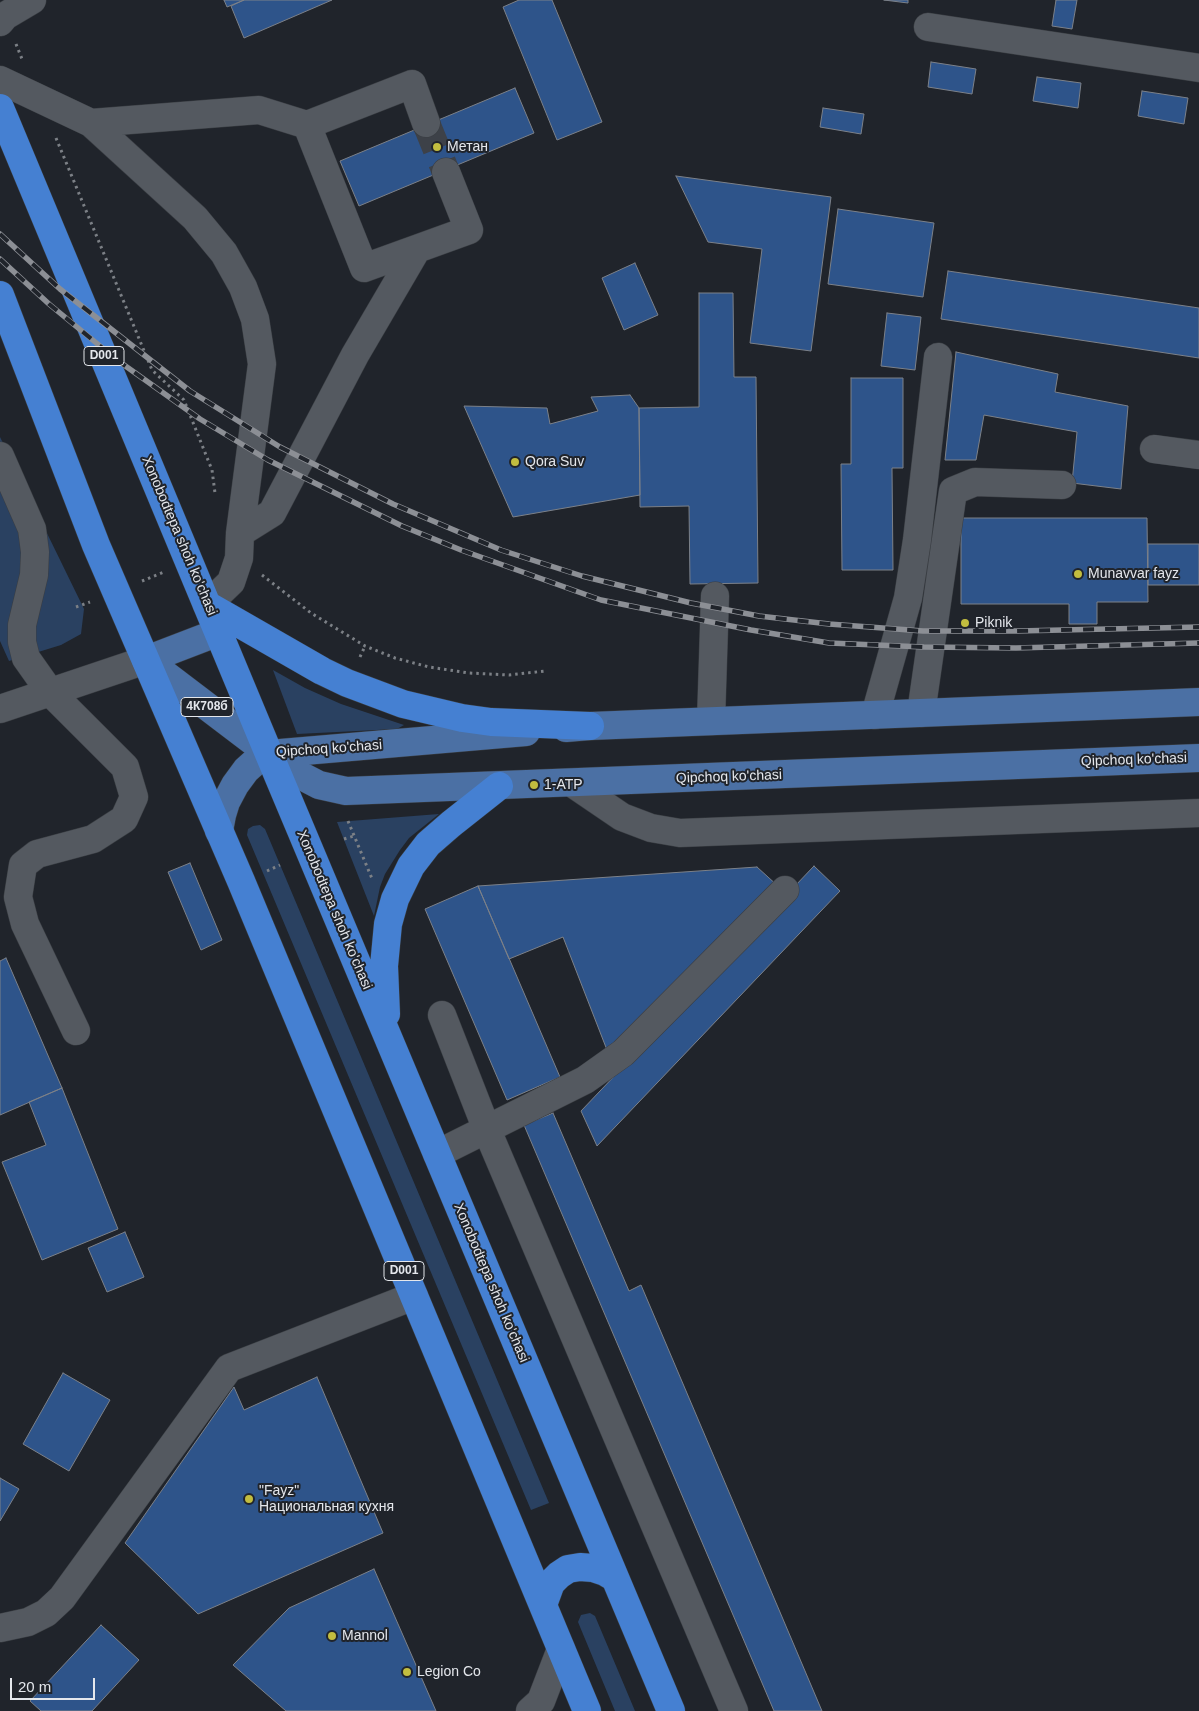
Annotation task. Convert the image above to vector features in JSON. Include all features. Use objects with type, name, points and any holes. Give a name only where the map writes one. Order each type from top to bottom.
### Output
[{"type":"highway","name":"Xonobodtepa shoh ko'chasi","points":[[0,108],[671,1711]]},
{"type":"highway","name":"D001","points":[[0,295],[96,545],[241,881],[587,1711]]},
{"type":"highway","points":[[207,605],[322,671],[403,704],[447,715],[492,722],[590,726]]},
{"type":"highway","points":[[389,1041],[384,996],[384,966],[388,924],[395,899],[411,866],[428,844],[499,786]]},
{"type":"highway","points":[[543,1605],[551,1583],[568,1569],[580,1567],[593,1568],[616,1578]]},
{"type":"main road","points":[[146,660],[219,632]]},
{"type":"main road","name":"Qipchoq ko'chasi","points":[[146,660],[269,754],[305,779],[319,785],[346,791],[572,784],[1199,758]]},
{"type":"main road","name":"Qipchoq ko'chasi","points":[[219,831],[226,802],[235,785],[246,770],[256,761],[269,754],[414,743],[590,726],[1199,702]]},
{"type":"street","points":[[2,19],[32,0]]},
{"type":"street","points":[[928,27],[1199,68]]},
{"type":"street","points":[[0,80],[91,123],[195,218],[224,253],[243,287],[256,319],[262,364],[239,545],[231,582],[207,605]]},
{"type":"street","points":[[91,123],[259,110],[307,124],[412,84],[426,123]]},
{"type":"street","points":[[307,124],[364,268],[469,230],[446,172]]},
{"type":"street","points":[[239,545],[272,512],[354,355],[417,249]]},
{"type":"street","points":[[875,715],[908,598],[917,540],[938,358]]},
{"type":"street","points":[[1154,449],[1199,455]]},
{"type":"street","points":[[0,456],[32,529],[35,552],[34,575],[22,625],[22,642],[26,658],[50,692],[125,768],[134,797],[124,819],[93,839],[37,854],[23,865],[18,897],[25,924],[76,1031]]},
{"type":"street","points":[[920,713],[953,491],[975,482],[1062,485]]},
{"type":"street","points":[[711,721],[715,596]]},
{"type":"street","points":[[0,709],[146,660]]},
{"type":"street","points":[[572,784],[622,817],[650,828],[680,834],[1199,813]]},
{"type":"street","points":[[437,1154],[585,1080],[623,1053],[785,890]]},
{"type":"street","points":[[442,1015],[487,1130],[734,1711]]},
{"type":"street","points":[[0,1628],[28,1622],[46,1613],[62,1598],[229,1368],[414,1296]]},
{"type":"street","points":[[530,1711],[541,1700],[561,1648]]},
{"type":"path","points":[[2,19],[38,98],[152,370],[184,400],[212,470],[216,499]]},
{"type":"path","points":[[239,545],[311,613],[365,646],[395,658],[429,667],[469,673],[509,675],[545,671]]},
{"type":"path","points":[[76,607],[189,561]]},
{"type":"path","points":[[348,822],[375,885]]},
{"type":"path","points":[[344,839],[354,836]]},
{"type":"path","points":[[263,872],[280,865]]},
{"type":"shaded area","points":[[0,437],[84,609],[81,634],[61,645],[9,661],[0,641]]},
{"type":"shaded area","points":[[273,670],[305,688],[341,704],[404,725],[397,729],[297,734]]},
{"type":"shaded area","points":[[439,814],[409,838],[400,850],[385,874],[380,887],[374,916],[337,822]]},
{"type":"shaded area","points":[[260,825],[265,829],[549,1503],[531,1510],[247,835],[248,829]]},
{"type":"shaded area","points":[[590,1613],[595,1616],[635,1711],[615,1711],[578,1622],[581,1615]]},
{"type":"building","points":[[224,0],[244,0],[227,7]]},
{"type":"building","points":[[244,0],[332,0],[244,38],[231,6]]},
{"type":"building","points":[[519,0],[552,0],[602,122],[557,140],[503,7]]},
{"type":"building","points":[[884,0],[908,0],[908,3]]},
{"type":"building","points":[[1056,0],[1077,0],[1072,29],[1052,26]]},
{"type":"building","points":[[931,62],[976,69],[972,94],[928,87]]},
{"type":"building","points":[[1037,77],[1081,83],[1078,108],[1033,101]]},
{"type":"building","name":"Метан","points":[[515,88],[534,133],[359,206],[340,161]]},
{"type":"building","points":[[1142,91],[1188,98],[1184,124],[1138,116]]},
{"type":"building","points":[[823,108],[864,114],[861,134],[820,127]]},
{"type":"building","points":[[676,176],[831,197],[811,351],[750,343],[762,249],[708,242]]},
{"type":"building","points":[[838,209],[934,223],[923,297],[828,284]]},
{"type":"building","points":[[635,263],[658,315],[624,330],[602,278]]},
{"type":"building","points":[[948,271],[1199,308],[1199,358],[941,319]]},
{"type":"building","points":[[699,293],[733,293],[734,377],[756,377],[758,583],[690,584],[689,506],[640,507],[639,408],[699,407]]},
{"type":"building","points":[[887,313],[921,317],[915,370],[881,366]]},
{"type":"building","points":[[956,352],[1058,374],[1055,392],[1128,406],[1121,489],[1072,483],[1077,432],[984,415],[976,460],[945,460]]},
{"type":"building","points":[[851,378],[903,378],[903,468],[892,468],[893,570],[842,570],[841,464],[851,464]]},
{"type":"building","points":[[630,395],[639,408],[640,495],[513,517],[464,406],[547,408],[550,424],[598,411],[591,397]]},
{"type":"building","points":[[961,518],[1147,518],[1148,602],[1097,602],[1097,624],[1069,624],[1069,604],[961,604]]},
{"type":"building","points":[[1148,544],[1199,544],[1199,585],[1148,585]]},
{"type":"building","points":[[190,863],[222,940],[201,950],[168,872]]},
{"type":"building","points":[[814,866],[840,891],[597,1146],[581,1111]]},
{"type":"building","points":[[757,867],[779,887],[607,1050],[563,937],[509,959],[478,886]]},
{"type":"building","points":[[478,886],[560,1077],[507,1100],[425,909]]},
{"type":"building","points":[[6,958],[62,1088],[0,1115],[0,961]]},
{"type":"building","points":[[62,1088],[118,1229],[42,1260],[2,1162],[46,1145],[29,1102]]},
{"type":"building","points":[[553,1113],[629,1291],[641,1285],[822,1711],[774,1711],[524,1125]]},
{"type":"building","points":[[125,1232],[144,1277],[107,1292],[88,1248]]},
{"type":"building","points":[[63,1373],[110,1400],[69,1471],[23,1444]]},
{"type":"building","points":[[317,1377],[383,1533],[198,1614],[125,1543],[234,1387],[244,1410]]},
{"type":"building","points":[[0,1478],[19,1489],[0,1521]]},
{"type":"building","name":"Mannol","points":[[374,1569],[436,1711],[286,1711],[233,1665],[289,1608]]},
{"type":"building","points":[[101,1625],[139,1660],[92,1711],[41,1711],[30,1701]]},
{"type":"tunnel","points":[[426,123],[446,172]]},
{"type":"railway","points":[[0,234],[60,289],[190,391],[280,447],[393,504],[501,550],[582,576],[691,603],[759,616],[829,624],[923,631],[1199,627]]},
{"type":"railway","points":[[0,259],[49,304],[117,360],[200,419],[268,460],[402,526],[461,550],[601,600],[751,630],[829,643],[1016,648],[1199,643]]},
{"type":"place","name":"Метан","points":[[437,147]]},
{"type":"place","name":"Qora Suv","points":[[515,462]]},
{"type":"place","name":"Munavvar fayz","points":[[1078,574]]},
{"type":"place","name":"Piknik","points":[[965,623]]},
{"type":"place","name":"1-ATP","points":[[534,785]]},
{"type":"place","name":"\"Fayz\" Национальная кухня","points":[[249,1499]]},
{"type":"place","name":"Mannol","points":[[332,1636]]},
{"type":"place","name":"Legion Co","points":[[407,1672]]}]
